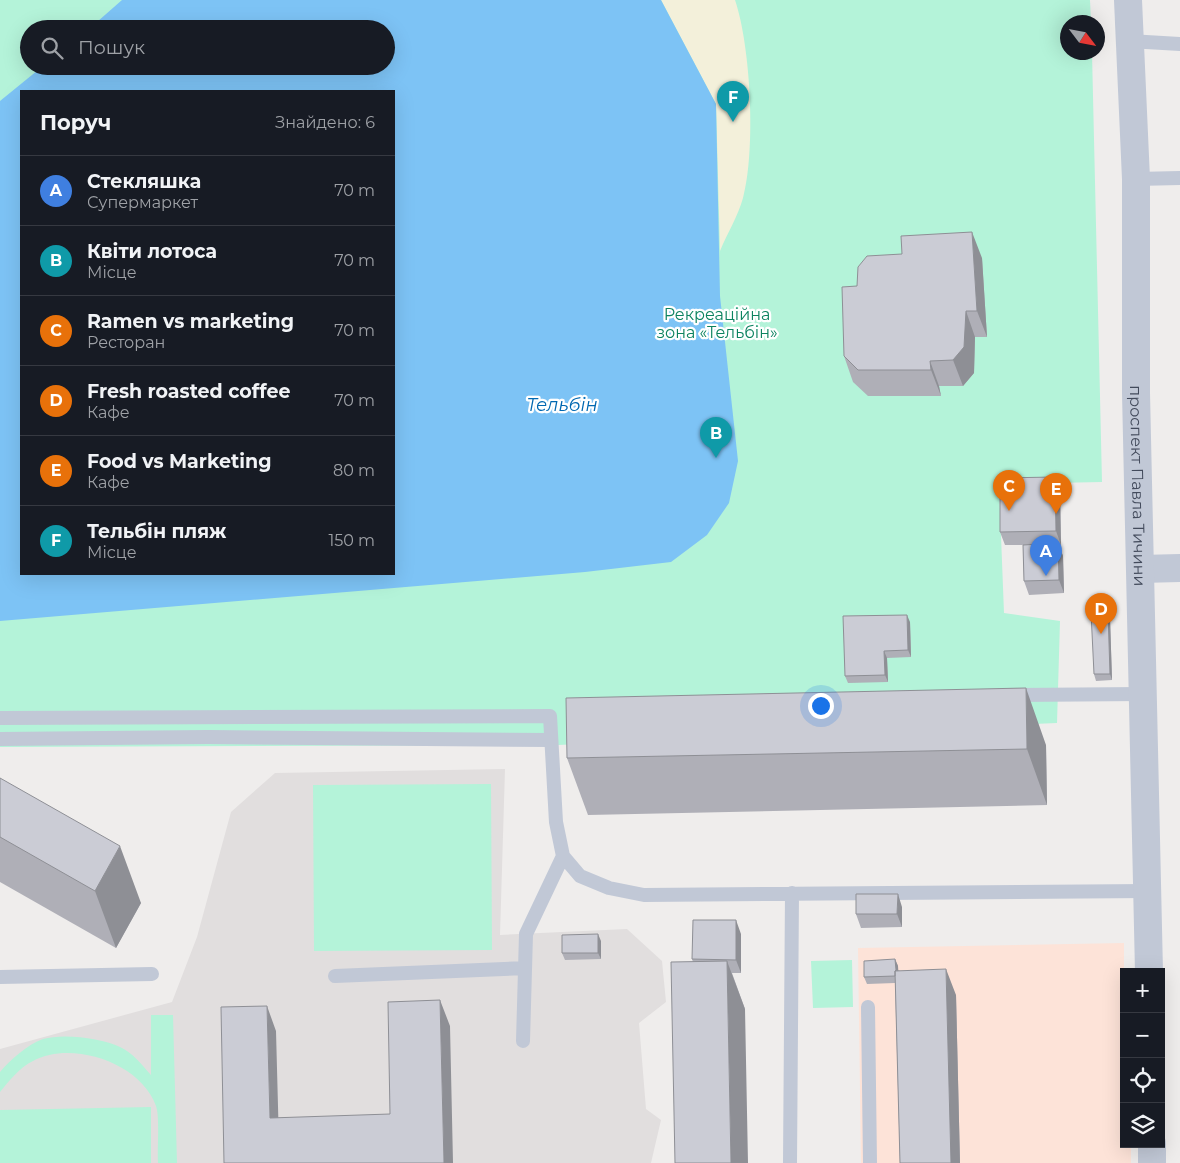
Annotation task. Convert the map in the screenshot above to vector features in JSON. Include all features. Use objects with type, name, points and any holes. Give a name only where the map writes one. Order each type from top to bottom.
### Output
[{"type":"street","name":"проспект Павла Тичини","points":[[1128,0],[1136,179],[1136,393],[1149,968]]},
{"type":"street","points":[[1141,569],[1180,568]]},
{"type":"street","points":[[1152,1148],[1152,1163]]},
{"type":"lane","points":[[1129,41],[1180,44]]},
{"type":"lane","points":[[1136,179],[1180,178]]},
{"type":"lane","points":[[995,695],[1142,694]]},
{"type":"lane","points":[[0,718],[550,716],[556,822],[563,856],[580,876],[609,888],[644,895],[1148,891]]},
{"type":"lane","points":[[0,739],[208,737],[550,740]]},
{"type":"lane","points":[[523,1041],[526,934],[563,856]]},
{"type":"lane","points":[[790,1163],[792,894]]},
{"type":"lane","points":[[335,976],[525,968]]},
{"type":"lane","points":[[0,977],[152,974]]},
{"type":"lane","points":[[868,1007],[870,1163]]},
{"type":"shaded area","points":[[505,769],[500,935],[627,929],[662,961],[666,1002],[639,1023],[646,1109],[661,1120],[651,1163],[0,1163],[0,1049],[172,1002],[197,937],[231,812],[275,773]]},
{"type":"shaded area","points":[[1124,943],[1124,968],[1120,968],[1120,1148],[1131,1148],[1131,1163],[861,1163],[858,948]]},
{"type":"green space","name":"Рекреаційна зона «Тельбін»","points":[[0,0],[1090,0],[1091,15],[1060,15],[1060,60],[1092,60],[1102,482],[999,484],[1004,613],[1060,621],[1057,723],[558,745],[0,747]]},
{"type":"green space","points":[[491,784],[492,950],[314,951],[313,785]]},
{"type":"green space","points":[[852,960],[853,1007],[813,1008],[811,961]]},
{"type":"green space","points":[[151,1015],[173,1015],[177,1163],[158,1163],[157,1111],[148,1091],[136,1078],[121,1067],[104,1060],[67,1053],[49,1055],[23,1067],[0,1092],[0,1072],[4,1067],[31,1045],[51,1037],[82,1037],[120,1047],[129,1052],[151,1075]]},
{"type":"green space","points":[[151,1107],[151,1163],[0,1163],[0,1110]]},
{"type":"sand","points":[[661,0],[735,0],[740,20],[745,44],[750,99],[747,178],[741,205],[720,251],[716,104]]},
{"type":"water","name":"Тельбін","points":[[122,0],[661,0],[716,104],[720,296],[738,461],[729,503],[707,535],[671,562],[585,572],[0,621],[0,101],[32,75],[395,75],[395,20],[99,20]]},
{"type":"building","points":[[972,232],[977,311],[966,311],[964,347],[953,360],[930,361],[931,370],[858,370],[844,356],[842,287],[857,286],[858,267],[867,256],[902,254],[901,236]]},
{"type":"building","points":[[1055,477],[1056,531],[1000,532],[1000,478]]},
{"type":"building","points":[[1058,543],[1059,580],[1024,581],[1023,545]]},
{"type":"building","points":[[1091,612],[1108,612],[1110,674],[1094,674]]},
{"type":"building","points":[[907,615],[908,650],[884,651],[885,675],[845,676],[843,616]]},
{"type":"building","points":[[1026,688],[1027,749],[567,758],[566,698]]},
{"type":"building","points":[[0,778],[120,846],[95,891],[0,837]]},
{"type":"building","points":[[856,894],[898,894],[897,914],[856,914]]},
{"type":"building","points":[[693,920],[736,920],[736,960],[692,959]]},
{"type":"building","points":[[598,934],[598,953],[562,953],[562,935]]},
{"type":"building","points":[[895,959],[895,976],[864,977],[864,961]]},
{"type":"building","points":[[727,961],[731,1163],[675,1163],[671,962]]},
{"type":"building","points":[[946,969],[951,1163],[900,1163],[895,971]]},
{"type":"building","points":[[440,1000],[444,1163],[224,1163],[221,1007],[267,1006],[270,1118],[390,1114],[388,1002]]},
{"type":"place","name":"Тельбін пляж","points":[[733,122]]},
{"type":"place","name":"Квіти лотоса","points":[[716,458]]},
{"type":"place","name":"Ramen vs marketing","points":[[1009,511]]},
{"type":"place","name":"Food vs Marketing","points":[[1056,514]]},
{"type":"place","name":"Стекляшка","points":[[1046,576]]},
{"type":"place","name":"Fresh roasted coffee","points":[[1101,634]]}]
